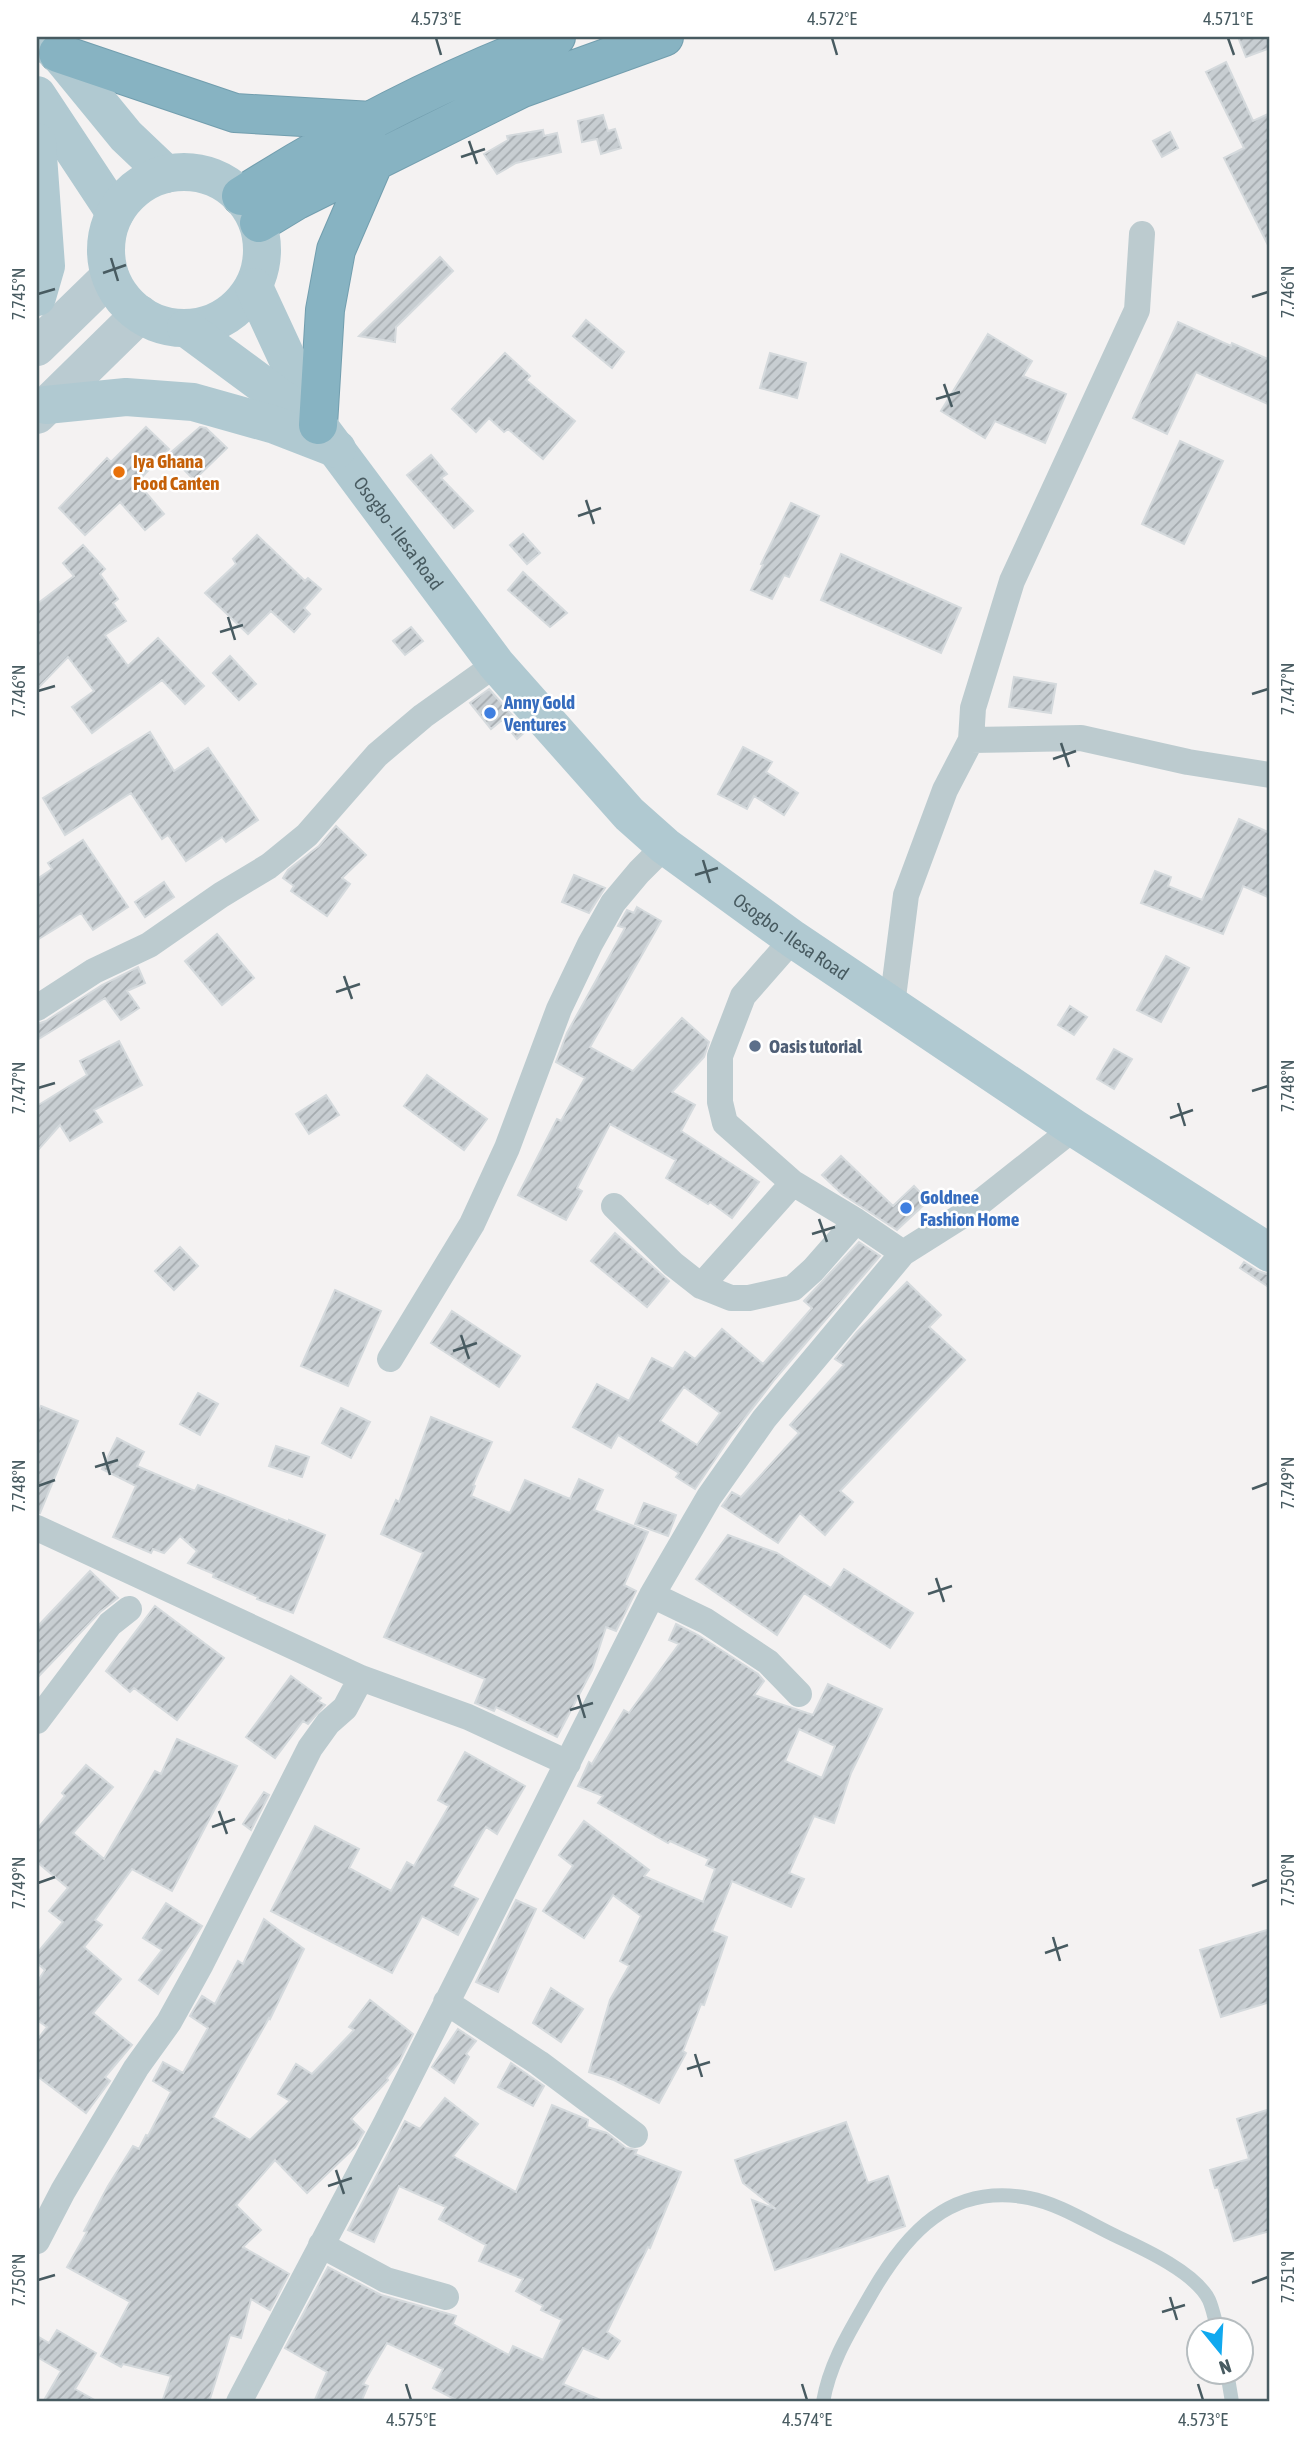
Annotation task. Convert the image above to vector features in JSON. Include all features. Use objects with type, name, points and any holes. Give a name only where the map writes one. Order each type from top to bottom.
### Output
[{"type":"highway","points":[[250,210],[291,164],[418,97],[556,37]]},
{"type":"highway","points":[[250,210],[298,200],[520,89],[664,37]]},
{"type":"highway","points":[[48,45],[234,113],[372,121]]},
{"type":"highway","points":[[327,437],[325,310],[336,250],[373,164]]},
{"type":"main road","points":[[48,45],[126,136],[166,174]]},
{"type":"main road","points":[[37,95],[115,213]]},
{"type":"main road","points":[[37,142],[46,266],[37,297]]},
{"type":"main road","points":[[199,173],[229,185],[250,210],[263,256],[254,287],[238,306],[218,320],[187,328],[155,322],[140,314],[117,291],[110,276],[106,244],[115,213],[124,199],[150,179],[166,174],[199,173]]},
{"type":"main road","points":[[37,347],[110,276]]},
{"type":"main road","name":"Osogbo - Ilesa Road","points":[[254,287],[327,437],[496,664],[566,747],[629,814],[665,846],[793,939],[1074,1128],[1270,1253]]},
{"type":"main road","points":[[42,410],[140,314]]},
{"type":"main road","name":"Osogbo - Ilesa Road","points":[[187,328],[327,437]]},
{"type":"main road","points":[[42,410],[126,397],[193,402],[327,437]]},
{"type":"street","points":[[892,1005],[906,895],[945,790],[971,740],[973,708],[1012,581],[1137,310],[1142,234]]},
{"type":"street","points":[[37,1008],[94,971],[149,945],[268,866],[307,835],[377,755],[423,716],[496,664]]},
{"type":"street","points":[[971,740],[1081,738],[1188,762],[1270,775]]},
{"type":"street","points":[[390,1359],[472,1224],[507,1148],[559,1009],[590,944],[613,903],[665,846]]},
{"type":"street","points":[[793,939],[743,996],[720,1056],[719,1087],[725,1123],[793,1183],[903,1253]]},
{"type":"street","points":[[239,2402],[652,1595],[709,1497],[764,1419],[903,1253],[968,1212],[1074,1128]]},
{"type":"street","points":[[702,1286],[793,1183]]},
{"type":"street","points":[[614,1206],[673,1265],[702,1286],[732,1298],[749,1298],[793,1288],[813,1270],[856,1221]]},
{"type":"street","points":[[37,1528],[361,1678],[468,1717],[568,1763]]},
{"type":"street","points":[[652,1595],[706,1621],[768,1662],[799,1693]]},
{"type":"street","points":[[37,1721],[110,1624],[129,1609]]},
{"type":"street","points":[[37,2241],[63,2191],[136,2068],[169,2022],[195,1976],[310,1748],[328,1723],[345,1708],[361,1678]]},
{"type":"street","points":[[446,2002],[538,2063],[635,2135]]},
{"type":"street","points":[[321,2245],[386,2280],[446,2297]]},
{"type":"lane","points":[[823,2402],[827,2379],[838,2352],[879,2279],[902,2247],[938,2212],[965,2200],[999,2196],[1030,2198],[1132,2244],[1195,2282],[1208,2299],[1213,2316]]},
{"type":"building","points":[[1238,37],[1270,37],[1270,48],[1246,57]]},
{"type":"building","points":[[1226,62],[1253,121],[1270,113],[1270,249],[1224,158],[1244,148],[1206,72]]},
{"type":"building","points":[[603,115],[608,131],[615,129],[621,148],[601,154],[597,139],[582,142],[578,121]]},
{"type":"building","points":[[543,130],[544,136],[557,133],[561,152],[516,163],[497,174],[484,154],[508,140],[507,136]]},
{"type":"building","points":[[1170,132],[1178,148],[1162,157],[1153,141]]},
{"type":"building","points":[[440,257],[453,271],[396,327],[395,342],[359,336]]},
{"type":"building","points":[[586,320],[624,352],[612,368],[573,336]]},
{"type":"building","points":[[1178,322],[1270,360],[1270,405],[1196,372],[1167,434],[1133,418]]},
{"type":"building","points":[[988,334],[1032,361],[1023,376],[1066,394],[1045,443],[995,421],[985,438],[941,411]]},
{"type":"building","points":[[505,353],[530,376],[526,380],[575,421],[543,459],[508,429],[504,432],[489,418],[476,432],[452,409]]},
{"type":"building","points":[[770,353],[806,363],[797,398],[760,388]]},
{"type":"building","points":[[146,427],[169,449],[137,482],[164,514],[145,530],[120,502],[85,535],[59,508],[107,458],[111,462]]},
{"type":"building","points":[[200,427],[206,428],[227,448],[194,480],[169,454]]},
{"type":"building","points":[[1180,441],[1223,461],[1184,544],[1142,524]]},
{"type":"building","points":[[431,455],[447,474],[441,478],[473,511],[454,528],[407,475]]},
{"type":"building","points":[[791,503],[819,516],[789,577],[784,575],[772,599],[751,590]]},
{"type":"building","points":[[523,534],[540,553],[527,564],[510,545]]},
{"type":"building","points":[[257,535],[305,581],[308,578],[321,589],[304,608],[310,614],[294,632],[271,611],[248,634],[205,593],[236,564],[233,559]]},
{"type":"building","points":[[83,545],[105,569],[100,574],[118,599],[113,603],[126,621],[105,635],[128,666],[158,638],[204,686],[185,704],[162,680],[92,733],[72,707],[94,691],[68,657],[37,689],[37,604],[74,576],[63,563]]},
{"type":"building","points":[[841,554],[961,608],[941,653],[821,600]]},
{"type":"building","points":[[523,572],[567,613],[550,627],[508,590]]},
{"type":"building","points":[[411,627],[423,641],[405,655],[393,641]]},
{"type":"building","points":[[230,656],[256,684],[239,700],[213,673]]},
{"type":"building","points":[[1014,677],[1056,684],[1051,713],[1009,707]]},
{"type":"building","name":"Anny Gold Ventures","points":[[489,689],[526,731],[517,739],[502,720],[491,729],[470,703]]},
{"type":"building","points":[[150,732],[174,771],[208,748],[258,820],[226,842],[222,837],[186,861],[168,835],[162,839],[131,793],[65,835],[43,798]]},
{"type":"building","points":[[743,747],[772,762],[766,772],[798,793],[784,815],[754,796],[747,809],[718,794]]},
{"type":"building","points":[[1239,819],[1270,833],[1270,898],[1243,886],[1223,934],[1141,903],[1155,871],[1171,877],[1168,886],[1202,900]]},
{"type":"building","points":[[336,826],[366,855],[342,878],[350,884],[327,916],[291,891],[294,886],[283,878],[288,870],[319,846]]},
{"type":"building","points":[[83,840],[128,907],[93,930],[81,913],[37,940],[37,879],[52,869],[48,863]]},
{"type":"building","points":[[574,875],[605,888],[589,913],[562,902]]},
{"type":"building","points":[[164,882],[174,897],[145,917],[135,902]]},
{"type":"building","points":[[637,907],[661,921],[590,1047],[633,1071],[682,1018],[709,1042],[704,1057],[672,1092],[695,1105],[681,1131],[759,1182],[732,1218],[710,1202],[708,1204],[666,1178],[676,1160],[610,1124],[577,1188],[582,1191],[566,1220],[518,1195],[557,1119],[561,1121],[585,1078],[556,1062],[567,1033],[625,928],[618,926],[627,910],[634,913]]},
{"type":"building","points":[[217,934],[254,978],[222,1005],[185,961]]},
{"type":"building","points":[[1166,956],[1189,968],[1161,1022],[1137,1010]]},
{"type":"building","points":[[138,967],[145,983],[127,991],[139,1008],[121,1020],[105,998],[37,1040],[37,1024]]},
{"type":"building","points":[[1070,1006],[1087,1017],[1074,1035],[1058,1025]]},
{"type":"building","points":[[119,1041],[142,1085],[94,1110],[102,1122],[70,1141],[60,1125],[37,1151],[37,1106],[87,1075],[80,1061]]},
{"type":"building","points":[[1114,1049],[1132,1059],[1114,1089],[1097,1079]]},
{"type":"building","points":[[427,1075],[487,1119],[464,1150],[404,1106]]},
{"type":"building","points":[[326,1095],[339,1115],[309,1134],[296,1114]]},
{"type":"building","points":[[841,1156],[893,1206],[914,1186],[928,1201],[897,1230],[842,1194],[822,1175]]},
{"type":"building","points":[[615,1233],[669,1281],[647,1307],[591,1261]]},
{"type":"building","points":[[859,1242],[880,1256],[775,1379],[695,1489],[676,1477],[679,1473],[618,1435],[611,1448],[573,1427],[597,1384],[629,1401],[652,1358],[673,1369],[685,1352],[695,1359],[722,1329],[763,1364],[812,1308],[804,1301]],"holes":[[[684,1387],[720,1413],[697,1445],[660,1421]]]},
{"type":"building","points":[[180,1247],[198,1266],[174,1290],[155,1271]]},
{"type":"building","points":[[1244,1262],[1270,1275],[1270,1288],[1240,1268]]},
{"type":"building","points":[[907,1282],[941,1315],[929,1327],[965,1360],[840,1491],[853,1502],[825,1535],[800,1513],[778,1543],[722,1506],[732,1492],[741,1497],[799,1433],[790,1425],[844,1365],[835,1359],[857,1332]]},
{"type":"building","points":[[335,1290],[381,1311],[348,1386],[301,1366]]},
{"type":"building","points":[[452,1311],[520,1356],[499,1387],[431,1343]]},
{"type":"building","points":[[198,1393],[218,1404],[200,1435],[180,1424]]},
{"type":"building","points":[[41,1406],[78,1421],[40,1513],[37,1512],[37,1417]]},
{"type":"building","points":[[341,1408],[370,1422],[351,1458],[322,1443]]},
{"type":"building","points":[[431,1417],[492,1442],[473,1485],[475,1486],[471,1496],[510,1513],[525,1480],[570,1499],[579,1479],[603,1490],[594,1510],[648,1532],[624,1585],[636,1591],[616,1631],[606,1627],[592,1670],[557,1737],[496,1707],[494,1711],[475,1703],[485,1679],[384,1637],[423,1553],[381,1534],[396,1500],[399,1502]]},
{"type":"building","points":[[117,1438],[144,1452],[137,1466],[195,1491],[198,1485],[325,1535],[293,1613],[257,1599],[258,1597],[213,1577],[214,1574],[188,1563],[197,1551],[180,1536],[164,1553],[153,1549],[151,1553],[113,1537],[136,1486],[102,1469]]},
{"type":"building","points":[[276,1446],[309,1457],[302,1477],[269,1466]]},
{"type":"building","points":[[644,1503],[676,1515],[668,1536],[635,1524]]},
{"type":"building","points":[[728,1535],[777,1553],[831,1588],[844,1569],[913,1613],[890,1648],[804,1593],[777,1635],[696,1579]]},
{"type":"building","points":[[90,1571],[118,1598],[100,1612],[37,1678],[37,1627]]},
{"type":"building","points":[[155,1606],[224,1658],[177,1720],[134,1688],[130,1692],[106,1671]]},
{"type":"building","points":[[676,1624],[698,1635],[758,1674],[764,1681],[754,1695],[813,1715],[828,1684],[882,1709],[851,1773],[834,1823],[814,1816],[789,1873],[804,1879],[791,1907],[732,1881],[712,1931],[727,1937],[704,2005],[701,2004],[683,2051],[686,2053],[659,2103],[614,2080],[589,2072],[610,2000],[629,1966],[620,1961],[641,1916],[613,1895],[584,1938],[543,1911],[573,1866],[559,1855],[584,1821],[649,1870],[644,1876],[703,1902],[715,1869],[706,1865],[709,1859],[670,1841],[668,1843],[598,1803],[603,1796],[578,1786],[589,1762],[592,1764],[624,1710],[629,1713],[679,1644],[669,1640]],"holes":[[[799,1729],[835,1746],[822,1778],[785,1761]]]},
{"type":"building","points":[[291,1676],[321,1698],[318,1701],[325,1705],[308,1724],[303,1721],[275,1758],[246,1737]]},
{"type":"building","points":[[177,1739],[237,1766],[172,1891],[132,1869],[95,1920],[102,1925],[84,1947],[121,1979],[93,2013],[132,2045],[105,2077],[110,2081],[86,2113],[37,2076],[37,2040],[47,2027],[37,2020],[37,1982],[45,1970],[37,1963],[37,1953],[63,1922],[49,1911],[68,1888],[37,1862],[37,1829],[65,1796],[62,1793],[86,1765],[113,1787],[73,1833],[104,1859],[155,1771],[161,1774]]},
{"type":"building","points":[[465,1752],[525,1786],[497,1834],[486,1827],[452,1886],[478,1899],[458,1935],[422,1916],[392,1973],[271,1911],[315,1826],[359,1849],[349,1868],[391,1891],[407,1862],[414,1866],[449,1806],[438,1800]]},
{"type":"building","points":[[264,1792],[269,1795],[251,1830],[243,1824]]},
{"type":"building","points":[[516,1900],[536,1909],[498,1992],[476,1982]]},
{"type":"building","points":[[166,1903],[202,1926],[158,1994],[139,1980],[162,1950],[143,1938]]},
{"type":"building","points":[[264,1919],[304,1949],[270,2019],[213,2117],[250,2140],[290,2101],[278,2094],[296,2064],[312,2074],[354,2030],[349,2027],[370,2000],[413,2034],[388,2080],[351,2119],[364,2132],[355,2147],[307,2193],[275,2160],[236,2205],[261,2230],[243,2247],[289,2274],[270,2310],[251,2299],[241,2338],[230,2335],[209,2402],[162,2402],[171,2376],[123,2364],[121,2367],[101,2356],[130,2302],[67,2267],[108,2186],[133,2146],[139,2149],[146,2135],[148,2136],[171,2092],[153,2081],[163,2062],[183,2073],[208,2028],[190,2016],[202,1996],[215,2004],[238,1961],[243,1964]]},
{"type":"building","points":[[1270,1929],[1270,2002],[1221,2017],[1200,1950]]},
{"type":"building","points":[[551,1988],[583,2009],[561,2042],[533,2023]]},
{"type":"building","points":[[458,2029],[476,2041],[466,2054],[469,2057],[454,2083],[432,2067]]},
{"type":"building","points":[[511,2063],[544,2086],[533,2106],[498,2087]]},
{"type":"building","points":[[445,2098],[478,2124],[453,2156],[516,2192],[552,2105],[588,2120],[587,2127],[607,2133],[626,2148],[637,2150],[635,2154],[681,2172],[650,2248],[648,2247],[607,2332],[620,2341],[608,2359],[583,2348],[563,2384],[605,2402],[460,2402],[433,2388],[443,2369],[387,2343],[363,2384],[368,2386],[361,2402],[314,2402],[327,2372],[285,2348],[328,2267],[381,2295],[456,2316],[453,2324],[509,2355],[513,2346],[543,2360],[562,2320],[541,2310],[543,2306],[516,2291],[523,2279],[479,2261],[486,2245],[439,2219],[446,2207],[399,2186],[374,2242],[348,2230],[405,2121],[420,2129]]},
{"type":"building","points":[[1270,2109],[1270,2231],[1234,2241],[1218,2187],[1215,2188],[1210,2170],[1249,2159],[1237,2119]]},
{"type":"building","points":[[846,2122],[868,2183],[888,2176],[905,2226],[775,2270],[752,2200],[776,2209],[743,2183],[735,2160]]},
{"type":"building","points":[[57,2330],[96,2353],[75,2389],[98,2402],[43,2402],[61,2371],[37,2357],[37,2336],[49,2343]]},
{"type":"place","name":"Iya Ghana Food Canten","points":[[119,472]]},
{"type":"place","name":"Anny Gold Ventures","points":[[490,713]]},
{"type":"place","name":"Oasis tutorial","points":[[755,1046]]},
{"type":"place","name":"Goldnee Fashion Home","points":[[906,1208]]}]
